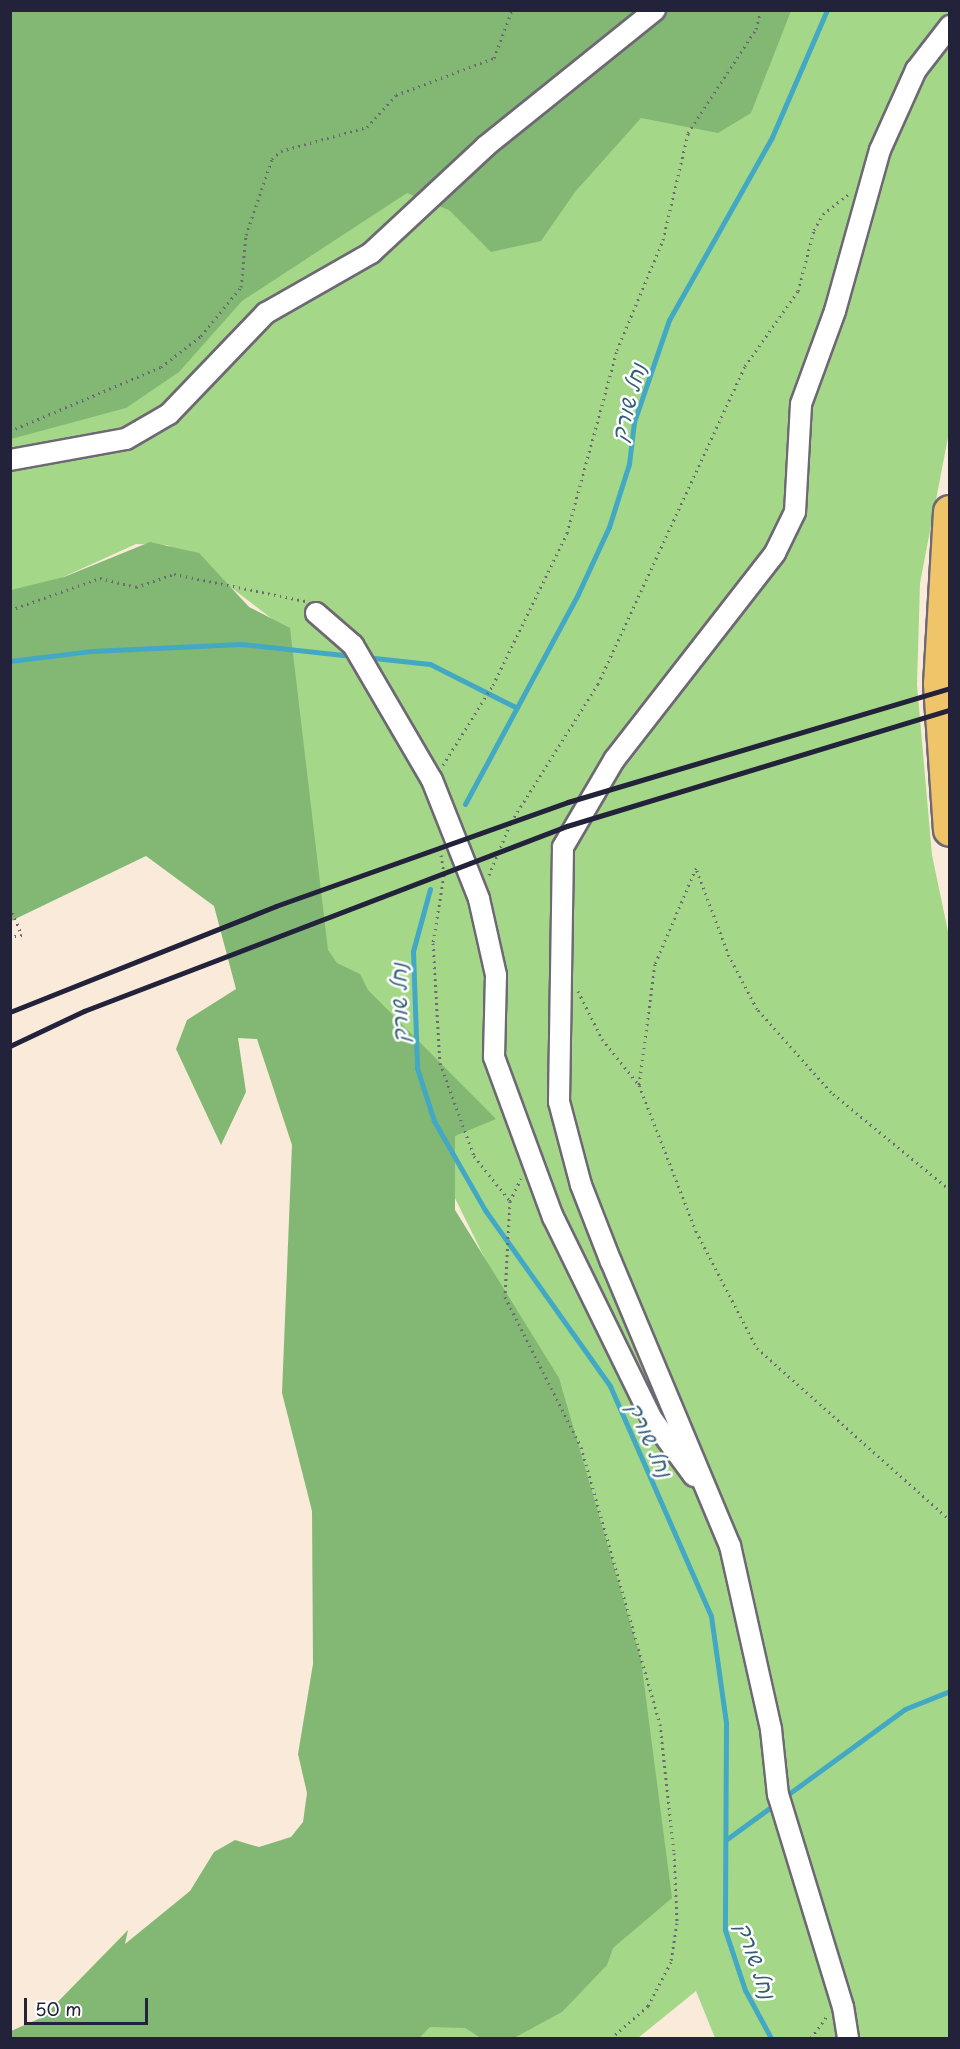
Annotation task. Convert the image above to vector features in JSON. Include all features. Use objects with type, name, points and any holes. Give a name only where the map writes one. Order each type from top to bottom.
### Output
[{"type":"highway","points":[[950,512],[940,684],[950,830]]},
{"type":"street","points":[[10,460],[126,439],[169,414],[266,313],[371,253],[486,146],[655,10]]},
{"type":"street","points":[[848,2038],[843,2007],[778,1795],[771,1729],[730,1546],[581,1185],[559,1101],[556,1050],[562,972],[563,847],[620,751],[775,553],[795,512],[801,404],[871,183],[916,70],[950,26]]},
{"type":"street","points":[[316,613],[353,645],[432,780],[479,899],[496,975],[494,1057],[553,1217],[652,1419],[714,1504]]},
{"type":"path","points":[[10,431],[161,367],[201,336],[241,287],[246,235],[272,159],[281,151],[367,127],[396,95],[494,58],[512,10]]},
{"type":"path","points":[[756,29],[761,10]]},
{"type":"path","points":[[479,899],[511,822],[598,684],[745,366],[798,291],[814,230],[843,196],[871,183]]},
{"type":"path","points":[[10,610],[100,578],[136,587],[174,574],[249,592],[294,596],[316,613]]},
{"type":"path","points":[[639,1085],[655,964],[696,868],[729,956],[757,1009],[831,1092],[950,1190]]},
{"type":"path","points":[[10,907],[22,935],[10,937]]},
{"type":"path","points":[[562,972],[581,995],[602,1039],[639,1085],[696,1230],[757,1348],[950,1520]]},
{"type":"path","points":[[811,2038],[826,2018],[843,2007]]},
{"type":"green space","points":[[11,11],[791,11],[751,113],[718,133],[641,118],[575,192],[541,241],[491,252],[449,210],[407,193],[242,301],[179,372],[126,408],[11,439]]},
{"type":"green space","points":[[748,11],[949,11],[950,427],[920,583],[917,685],[932,855],[950,941],[949,2038],[715,2038],[696,1991],[638,2038],[387,2038],[547,1384],[446,1180],[328,965],[280,625],[186,553],[167,545],[136,544],[59,579],[11,592],[10,411],[182,340],[417,174],[572,169]]},
{"type":"green space","points":[[150,542],[199,553],[249,607],[290,628],[328,950],[337,963],[360,974],[368,990],[496,1119],[455,1136],[455,1210],[559,1378],[641,1660],[672,1898],[613,1948],[607,1965],[562,2012],[514,2038],[481,2038],[465,2028],[430,2027],[419,2038],[11,2038],[11,2031],[43,2017],[128,1930],[125,1944],[190,1891],[214,1852],[235,1840],[259,1847],[291,1837],[303,1822],[307,1793],[298,1754],[313,1664],[312,1511],[282,1393],[292,1145],[257,1039],[238,1038],[246,1092],[221,1145],[176,1049],[187,1020],[236,989],[214,906],[146,856],[11,921],[11,590],[64,577]]},
{"type":"waterway","name":"נחל שורק","points":[[465,804],[578,594],[609,527],[629,464],[634,422],[669,320],[772,137],[827,10]]},
{"type":"waterway","points":[[10,661],[92,651],[241,644],[352,656]]},
{"type":"waterway","points":[[365,657],[430,664],[515,707]]},
{"type":"waterway","name":"נחל שורק","points":[[430,889],[413,951],[417,1068],[434,1121],[485,1210],[610,1386],[711,1616],[726,1723],[725,1930],[745,1990],[771,2038]]},
{"type":"waterway","points":[[783,1798],[905,1709],[950,1691]]},
{"type":"waterway","points":[[727,1839],[775,1804]]},
{"type":"railway","points":[[10,1012],[276,906],[568,802],[950,688]]},
{"type":"railway","points":[[10,1046],[84,1011],[567,826],[950,710]]}]
